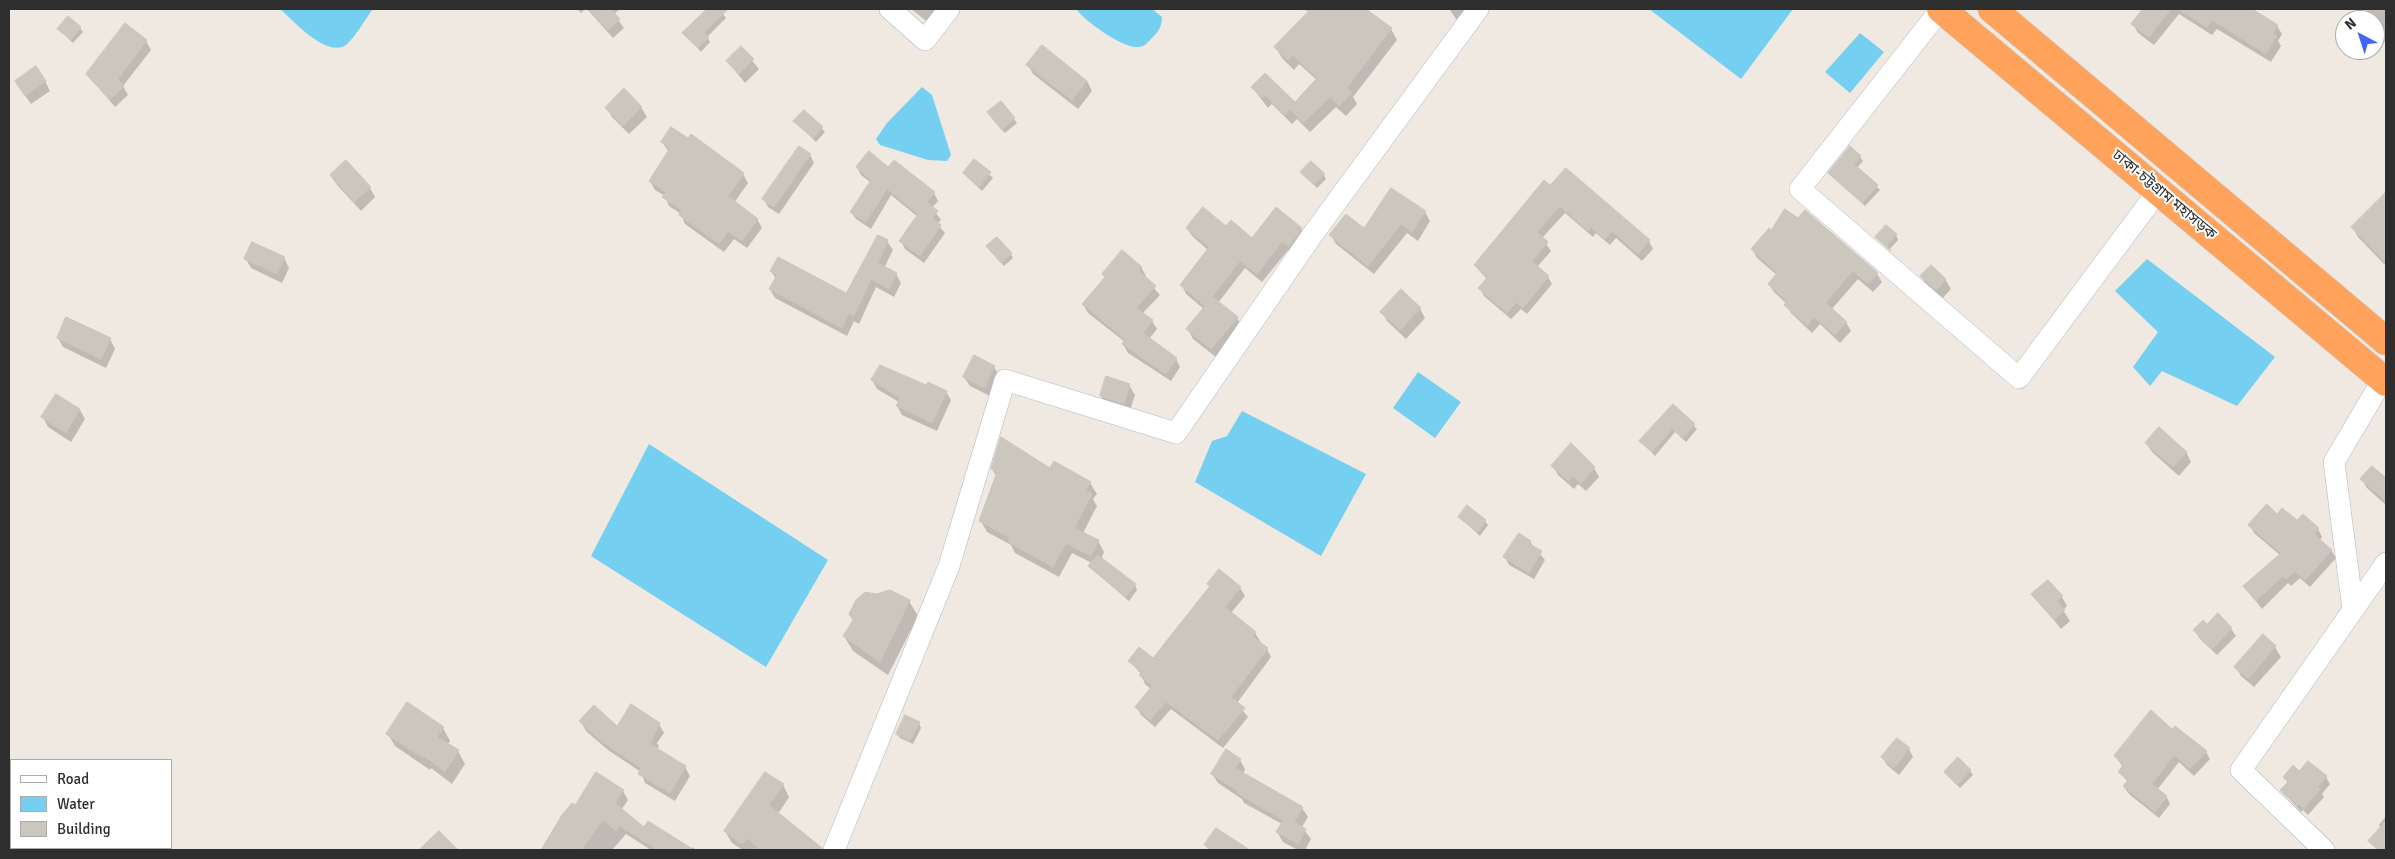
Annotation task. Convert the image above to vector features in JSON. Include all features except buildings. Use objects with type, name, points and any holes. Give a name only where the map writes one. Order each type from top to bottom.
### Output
[{"type":"highway","name":"ঢাকা-চট্টগ্রাম মহাসড়ক","points":[[1941,9],[2384,380]]},
{"type":"highway","points":[[1992,9],[2386,341]]},
{"type":"street","points":[[890,9],[924,40],[949,9]]},
{"type":"street","points":[[834,850],[949,566],[1005,380],[1176,433],[1313,234],[1478,9]]},
{"type":"street","points":[[1941,9],[1800,189],[2019,378],[2158,191]]},
{"type":"street","points":[[2353,610],[2334,462],[2384,380]]},
{"type":"street","points":[[2324,850],[2241,770],[2386,563]]},
{"type":"water","points":[[280,9],[373,9],[358,32],[347,44],[339,48],[321,43],[302,30]]},
{"type":"water","points":[[1076,9],[1152,9],[1162,17],[1162,20],[1160,28],[1155,35],[1144,45],[1137,47],[1113,39],[1087,20]]},
{"type":"water","points":[[1649,9],[1793,9],[1741,79]]},
{"type":"water","points":[[1860,33],[1884,52],[1850,93],[1825,72]]},
{"type":"water","points":[[922,87],[932,95],[951,155],[947,161],[928,160],[880,145],[876,139],[887,123]]},
{"type":"water","points":[[2147,259],[2275,357],[2237,406],[2162,371],[2150,386],[2133,367],[2158,332],[2115,291]]},
{"type":"water","points":[[1418,372],[1461,402],[1435,438],[1393,408]]},
{"type":"water","points":[[1242,411],[1366,474],[1321,556],[1195,482],[1212,441],[1227,436]]},
{"type":"water","points":[[649,444],[828,560],[766,667],[591,556]]}]
